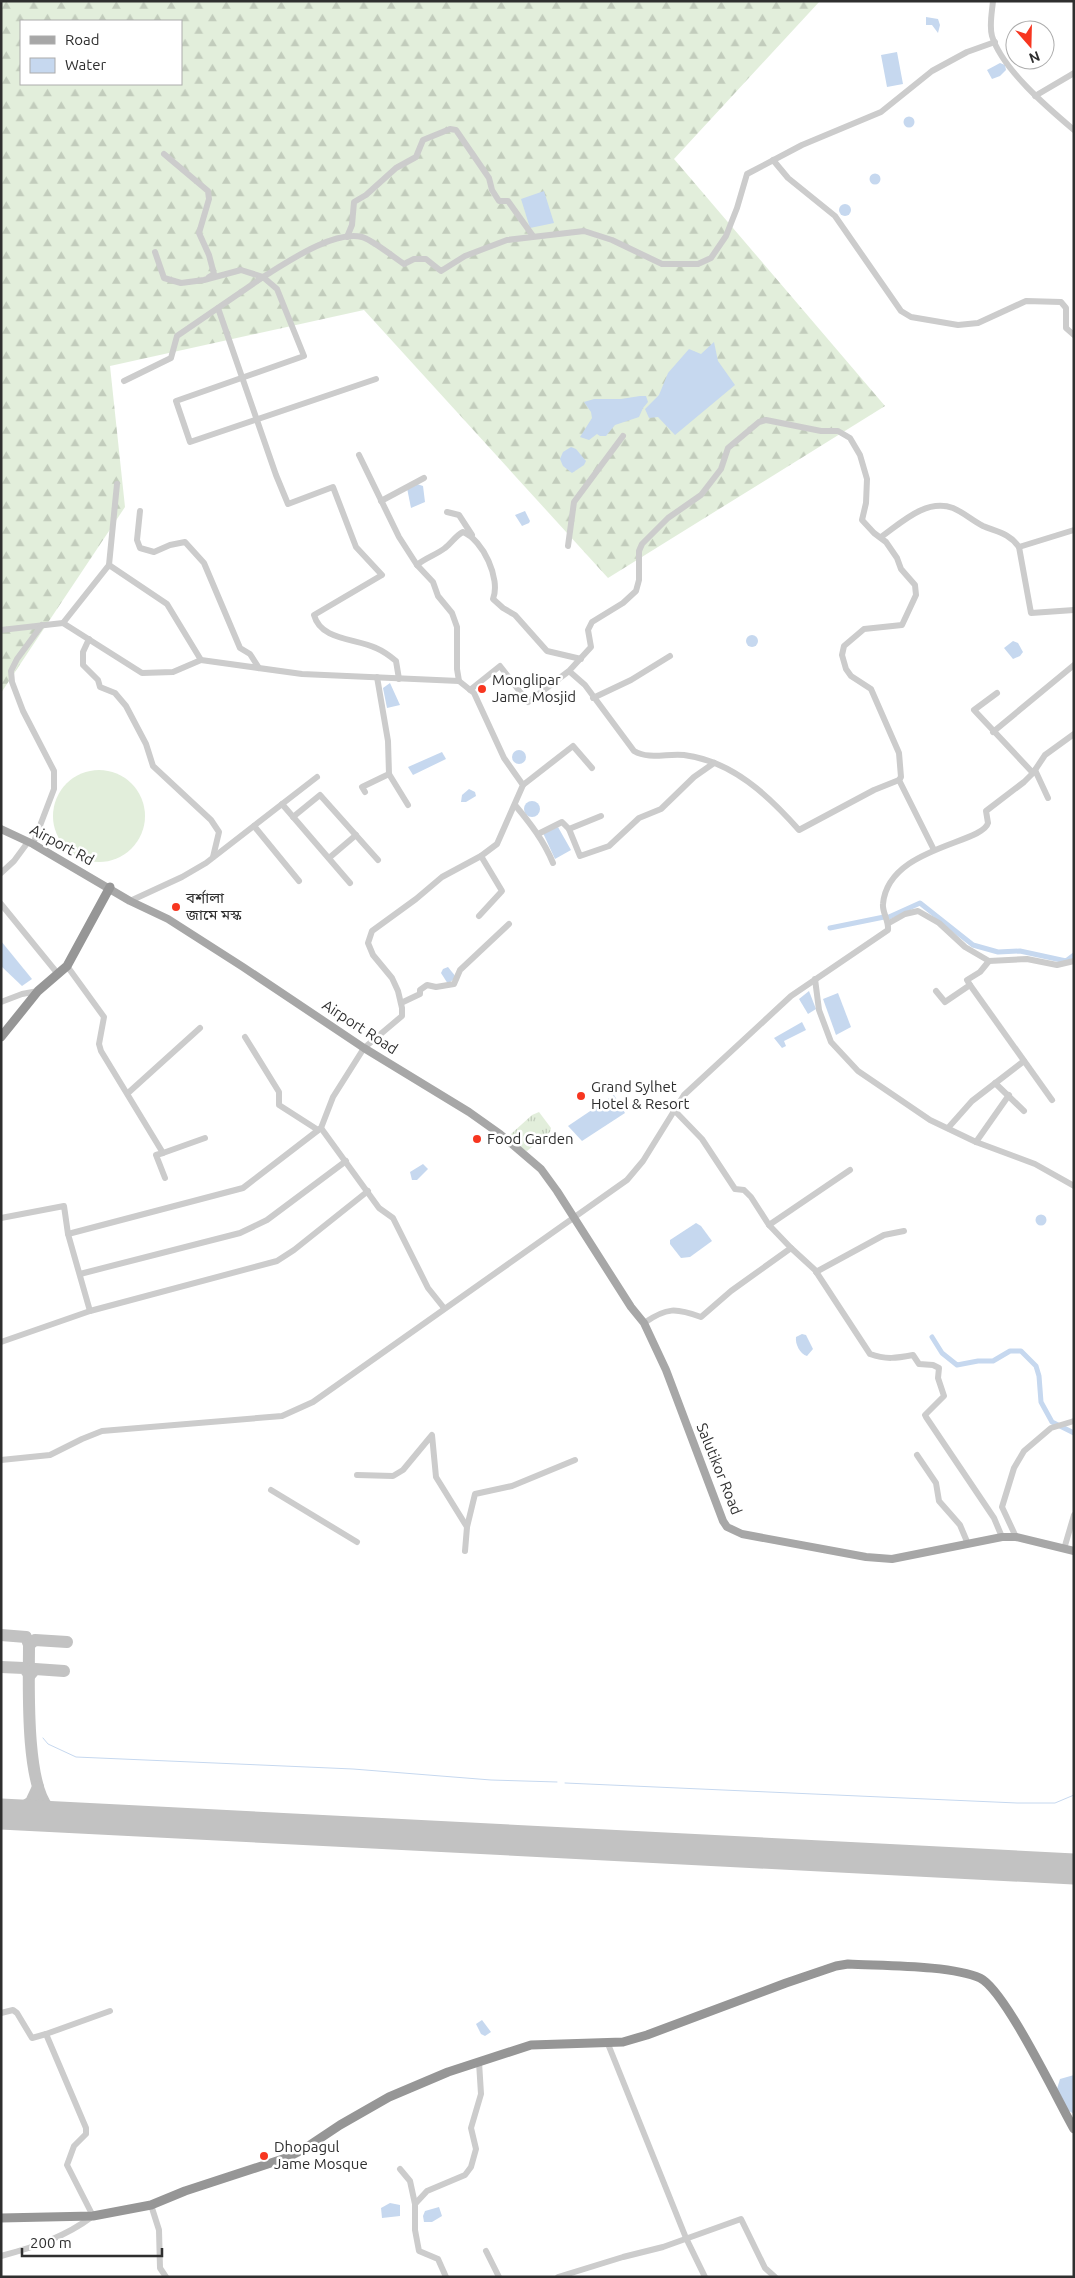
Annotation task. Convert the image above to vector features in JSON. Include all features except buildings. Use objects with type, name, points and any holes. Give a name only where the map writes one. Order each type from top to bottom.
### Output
[{"type":"highway","points":[[1,1037],[38,992],[67,966],[110,887]]},
{"type":"highway","points":[[1,2218],[93,2216],[118,2213],[151,2205],[193,2188],[286,2158],[389,2097],[422,2082],[479,2062],[531,2045],[544,2043],[608,2044],[647,2035],[836,1966],[848,1964],[952,1971],[977,1977],[994,1988],[1074,2129]]},
{"type":"main road","name":"Airport Rd","points":[[1,829],[110,887]]},
{"type":"main road","name":"Airport Road","points":[[110,887],[130,901],[190,933],[364,1048],[469,1112],[526,1154],[541,1169],[573,1216]]},
{"type":"main road","name":"Salutikor Road","points":[[573,1216],[631,1307],[644,1323],[666,1370],[723,1521],[727,1527],[742,1534],[878,1558],[906,1557],[1002,1537],[1016,1537],[1074,1551]]},
{"type":"street","points":[[993,1],[992,34],[1009,66],[1035,96],[1074,130]]},
{"type":"street","points":[[124,381],[171,358],[177,336],[263,277],[314,246],[347,237],[362,237],[404,264],[414,259],[426,259],[441,271],[465,256],[507,240],[584,231],[612,240],[662,264],[698,264],[711,258],[726,236],[747,174],[802,145],[881,112],[932,71],[967,52],[995,42]]},
{"type":"street","points":[[1035,96],[1074,73]]},
{"type":"street","points":[[347,237],[352,225],[354,202],[366,195],[396,168],[416,157],[423,140],[450,129],[456,130],[489,178],[492,190],[499,201],[508,201],[533,236]]},
{"type":"street","points":[[164,154],[208,191],[209,198],[199,233],[209,255],[214,274],[204,280]]},
{"type":"street","points":[[773,160],[788,178],[835,216],[901,311],[911,317],[958,325],[978,323],[1026,301],[1061,302],[1066,308],[1066,328],[1074,335]]},
{"type":"street","points":[[155,252],[164,278],[181,283],[204,280],[241,270],[263,277],[277,289],[304,356],[176,401],[190,442],[376,379]]},
{"type":"street","points":[[218,308],[288,504],[333,487],[356,547],[382,575],[314,615],[316,623],[323,630],[338,637],[356,640],[377,648],[396,661],[400,678]]},
{"type":"street","points":[[470,690],[500,666],[528,702],[569,672],[591,648],[588,630],[592,622],[623,603],[636,592],[639,580],[639,551],[642,544],[668,518],[701,495],[721,469],[728,448],[753,425],[766,420],[821,431],[838,431],[850,438],[862,461],[867,479],[866,503],[862,520],[874,534],[881,537],[897,558],[901,569],[915,585],[916,595],[902,625],[864,629],[844,646],[842,655],[846,669],[851,676],[871,689],[899,753],[901,777],[899,780],[934,850]]},
{"type":"street","points":[[568,546],[574,502],[623,436]]},
{"type":"street","points":[[359,455],[398,537],[417,566],[433,582],[438,596],[452,613],[457,627],[457,669],[459,681]]},
{"type":"street","points":[[381,501],[424,478]]},
{"type":"street","points":[[63,623],[109,565],[117,484]]},
{"type":"street","points":[[881,537],[920,509],[946,506],[954,508],[989,528],[1004,532],[1018,546],[1031,613],[1074,610]]},
{"type":"street","points":[[140,511],[137,540],[140,548],[154,552],[170,544],[184,542],[204,563],[240,648],[250,654],[258,668]]},
{"type":"street","points":[[447,512],[459,515],[494,574],[497,590],[493,599],[515,615],[547,652],[581,659]]},
{"type":"street","points":[[1018,546],[1074,530]]},
{"type":"street","points":[[417,566],[423,560],[443,549],[454,536],[463,532],[472,535]]},
{"type":"street","points":[[109,565],[167,604],[201,660]]},
{"type":"street","points":[[1,630],[63,623],[142,673],[173,672],[201,660],[302,674],[459,681],[474,692],[504,758],[523,785]]},
{"type":"street","points":[[1,873],[30,843],[54,789],[54,771],[23,711],[12,682],[11,671],[16,659],[42,625]]},
{"type":"street","points":[[89,639],[83,652],[83,665],[98,680],[100,687],[115,693],[126,706],[146,744],[154,766],[211,820],[219,832],[213,857]]},
{"type":"street","points":[[593,698],[631,680],[670,656]]},
{"type":"street","points":[[993,732],[1074,665]]},
{"type":"street","points":[[569,672],[585,685],[630,747],[638,753],[644,755],[684,755],[714,763],[759,788],[799,830],[874,790],[899,780]]},
{"type":"street","points":[[377,678],[388,741],[389,774],[408,805]]},
{"type":"street","points":[[997,694],[974,710],[993,732],[1034,771],[1048,798]]},
{"type":"street","points":[[1,1460],[50,1455],[82,1438],[102,1431],[282,1416],[313,1402],[573,1216],[627,1180],[643,1161],[684,1094],[771,1014],[814,979],[888,930],[889,922],[882,905],[889,883],[909,862],[983,831],[988,823],[986,811],[1034,771],[1045,755],[1074,734]]},
{"type":"street","points":[[68,1234],[243,1188],[319,1129],[333,1098],[364,1048],[402,1016],[401,1003],[392,978],[372,955],[368,943],[372,932],[442,877],[481,856],[497,844],[523,785],[573,746],[592,768]]},
{"type":"street","points":[[538,834],[562,822],[569,829],[580,856],[609,846],[639,818],[661,809],[694,777],[714,763]]},
{"type":"street","points":[[365,792],[362,787],[389,774]]},
{"type":"street","points":[[130,901],[182,877],[213,857],[317,777]]},
{"type":"street","points":[[293,817],[320,795],[378,860]]},
{"type":"street","points":[[282,804],[350,883]]},
{"type":"street","points":[[515,805],[538,834],[553,863]]},
{"type":"street","points":[[569,829],[601,816]]},
{"type":"street","points":[[254,826],[299,881]]},
{"type":"street","points":[[328,858],[356,835]]},
{"type":"street","points":[[479,916],[502,891],[481,856]]},
{"type":"street","points":[[1,904],[58,974]]},
{"type":"street","points":[[889,922],[904,914],[918,911],[939,922],[966,947],[989,961],[1027,959],[1057,965],[1074,961]]},
{"type":"street","points":[[401,1003],[420,994],[420,990],[427,985],[436,987],[454,984],[460,970],[509,924]]},
{"type":"street","points":[[989,961],[980,972],[967,980],[1052,1100]]},
{"type":"street","points":[[67,966],[104,1017],[99,1044],[101,1051],[163,1153]]},
{"type":"street","points":[[814,979],[819,1010],[831,1042],[858,1071],[930,1120],[976,1142],[1034,1164],[1074,1186]]},
{"type":"street","points":[[936,991],[945,1002],[970,985]]},
{"type":"street","points":[[1,1002],[22,994],[38,992]]},
{"type":"street","points":[[128,1093],[200,1028]]},
{"type":"street","points":[[245,1037],[279,1092],[279,1105],[319,1129],[346,1161],[379,1208],[393,1218],[428,1288],[444,1308]]},
{"type":"street","points":[[948,1128],[972,1101],[1024,1061]]},
{"type":"street","points":[[995,1083],[1024,1111]]},
{"type":"street","points":[[976,1142],[1009,1095]]},
{"type":"street","points":[[674,1110],[702,1139],[735,1189],[744,1190],[751,1196],[769,1225],[816,1272],[870,1354],[880,1358],[892,1359],[913,1355],[919,1364],[939,1368],[938,1378],[944,1396],[925,1415],[994,1518],[1002,1537]]},
{"type":"street","points":[[165,1178],[156,1155],[205,1138]]},
{"type":"street","points":[[80,1274],[240,1233],[267,1220],[346,1161]]},
{"type":"street","points":[[769,1225],[850,1170]]},
{"type":"street","points":[[1,1342],[90,1311],[277,1261],[294,1250],[368,1191]]},
{"type":"street","points":[[1,1218],[64,1206],[68,1234],[90,1311]]},
{"type":"street","points":[[816,1272],[884,1235],[904,1231]]},
{"type":"street","points":[[644,1323],[654,1316],[670,1310],[681,1310],[701,1317],[731,1291],[791,1248]]},
{"type":"street","points":[[1016,1537],[1002,1507],[1014,1468],[1024,1451],[1051,1428],[1074,1421]]},
{"type":"street","points":[[357,1476],[393,1476],[403,1470],[432,1435],[436,1477],[468,1527]]},
{"type":"street","points":[[917,1455],[936,1483],[939,1501],[960,1525],[968,1544]]},
{"type":"street","points":[[465,1551],[475,1494],[512,1486],[574,1460]]},
{"type":"street","points":[[271,1490],[357,1542]]},
{"type":"street","points":[[1064,1549],[1074,1515]]},
{"type":"street","points":[[1,2013],[13,2010],[17,2013],[32,2038],[110,2011]]},
{"type":"street","points":[[1,2256],[42,2244],[71,2231],[93,2216],[67,2164],[74,2146],[86,2134],[86,2128],[46,2034]]},
{"type":"street","points":[[608,2044],[686,2238],[705,2277]]},
{"type":"street","points":[[415,2204],[427,2191],[465,2175],[471,2167],[476,2149],[472,2128],[481,2094],[479,2062]]},
{"type":"street","points":[[400,2169],[410,2181],[415,2204],[415,2230],[419,2251],[438,2259],[446,2277]]},
{"type":"street","points":[[151,2205],[159,2230],[160,2268],[166,2277]]},
{"type":"street","points":[[558,2277],[616,2258],[664,2247],[741,2219],[765,2268],[775,2277]]},
{"type":"street","points":[[486,2251],[499,2277]]},
{"type":"green space","points":[[1,1],[820,1],[674,159],[885,406],[608,578],[364,310],[110,366],[125,507],[1,693]]},
{"type":"green space","points":[[90,770],[108,770],[125,777],[138,790],[145,807],[145,825],[138,842],[125,855],[108,862],[90,862],[73,855],[60,842],[53,825],[53,807],[60,790],[73,777]]},
{"type":"green space","points":[[539,1112],[551,1128],[550,1132],[527,1151],[524,1150],[511,1139],[511,1134],[532,1115]]},
{"type":"water","points":[[926,17],[938,19],[940,25],[938,33],[932,25],[926,25]]},
{"type":"water","points":[[897,52],[903,84],[887,87],[881,55]]},
{"type":"water","points":[[1000,63],[1005,65],[1006,70],[1000,76],[992,79],[987,70]]},
{"type":"water","points":[[909,116],[915,122],[909,128],[903,122]]},
{"type":"water","points":[[875,173],[881,179],[875,185],[869,179]]},
{"type":"water","points":[[544,191],[554,223],[530,228],[521,199]]},
{"type":"water","points":[[843,204],[847,204],[851,210],[847,216],[843,216],[839,212],[839,208]]},
{"type":"water","points":[[714,342],[718,361],[735,385],[675,435],[658,417],[649,418],[645,409],[659,395],[668,373],[689,349],[701,354]]},
{"type":"water","points":[[646,396],[648,402],[639,417],[615,425],[606,436],[597,434],[589,440],[580,437],[592,418],[591,412],[584,402],[594,399],[621,399]]},
{"type":"water","points":[[571,447],[576,449],[586,461],[584,465],[572,473],[563,466],[560,459],[563,452]]},
{"type":"water","points":[[417,484],[423,486],[425,502],[411,508],[407,488]]},
{"type":"water","points":[[525,511],[530,521],[522,526],[515,515]]},
{"type":"water","points":[[750,635],[754,635],[758,641],[754,647],[750,647],[746,643],[746,639]]},
{"type":"water","points":[[1013,641],[1018,643],[1023,652],[1020,656],[1013,659],[1004,648]]},
{"type":"water","points":[[390,683],[400,705],[387,708],[383,688]]},
{"type":"water","points":[[519,750],[524,752],[526,757],[524,762],[519,764],[514,762],[512,757],[514,752]]},
{"type":"water","points":[[442,752],[446,759],[413,775],[408,767]]},
{"type":"water","points":[[469,789],[475,792],[476,796],[466,802],[461,802],[462,795]]},
{"type":"water","points":[[532,801],[538,803],[540,809],[538,815],[532,817],[526,815],[524,809],[526,803]]},
{"type":"water","points":[[558,827],[571,850],[555,859],[543,833]]},
{"type":"water","points":[[1,941],[32,979],[22,986],[1,966]]},
{"type":"water","points":[[448,967],[456,977],[448,984],[441,973],[443,969]]},
{"type":"water","points":[[809,991],[816,1009],[808,1014],[799,999]]},
{"type":"water","points":[[838,993],[851,1027],[836,1035],[823,999]]},
{"type":"water","points":[[802,1022],[806,1030],[784,1041],[786,1046],[782,1048],[774,1038]]},
{"type":"water","points":[[614,1095],[625,1113],[582,1141],[568,1126]]},
{"type":"water","points":[[423,1164],[428,1169],[417,1180],[412,1180],[410,1172]]},
{"type":"water","points":[[1041,1214],[1047,1220],[1041,1226],[1035,1220]]},
{"type":"water","points":[[696,1223],[701,1226],[712,1241],[690,1257],[681,1258],[670,1244],[670,1240]]},
{"type":"water","points":[[802,1334],[806,1335],[813,1349],[807,1356],[800,1351],[796,1343],[796,1337]]},
{"type":"water","points":[[482,2020],[491,2032],[485,2036],[481,2034],[476,2024]]},
{"type":"water","points":[[1074,2075],[1074,2114],[1066,2109],[1057,2089],[1060,2079]]},
{"type":"water","points":[[390,2203],[400,2205],[400,2216],[382,2218],[381,2208]]},
{"type":"water","points":[[439,2207],[442,2216],[432,2222],[424,2222],[423,2216],[425,2211]]},
{"type":"waterway","points":[[889,917],[920,903],[973,945],[998,952],[1020,951],[1066,961],[1074,955]]},
{"type":"waterway","points":[[830,928],[884,917]]},
{"type":"waterway","points":[[932,1337],[942,1353],[957,1365],[978,1361],[993,1361],[1010,1351],[1021,1351],[1036,1366],[1039,1376],[1041,1402],[1052,1422],[1074,1433]]},
{"type":"waterway","points":[[43,1738],[48,1744],[76,1757],[353,1769],[491,1780],[557,1782]]},
{"type":"waterway","points":[[565,1783],[1017,1803],[1055,1803],[1074,1795]]},
{"type":"taxiway","points":[[1,1635],[26,1637],[29,1645],[35,1640],[67,1642]]},
{"type":"taxiway","points":[[29,1645],[30,1731],[36,1778],[41,1796],[49,1809],[63,1817]]},
{"type":"taxiway","points":[[1,1667],[24,1668],[29,1674]]},
{"type":"taxiway","points":[[29,1676],[35,1669],[64,1671]]},
{"type":"taxiway","points":[[12,1814],[31,1802],[38,1787]]},
{"type":"runway","points":[[1,1814],[1074,1869]]},
{"type":"place","name":"Monglipar Jame Mosjid","points":[[482,689]]},
{"type":"place","name":"বর্শালা জামে মস্ক","points":[[176,907]]},
{"type":"place","name":"Grand Sylhet Hotel & Resort","points":[[581,1096]]},
{"type":"place","name":"Food Garden","points":[[477,1139]]},
{"type":"place","name":"Dhopagul Jame Mosque","points":[[264,2156]]}]
